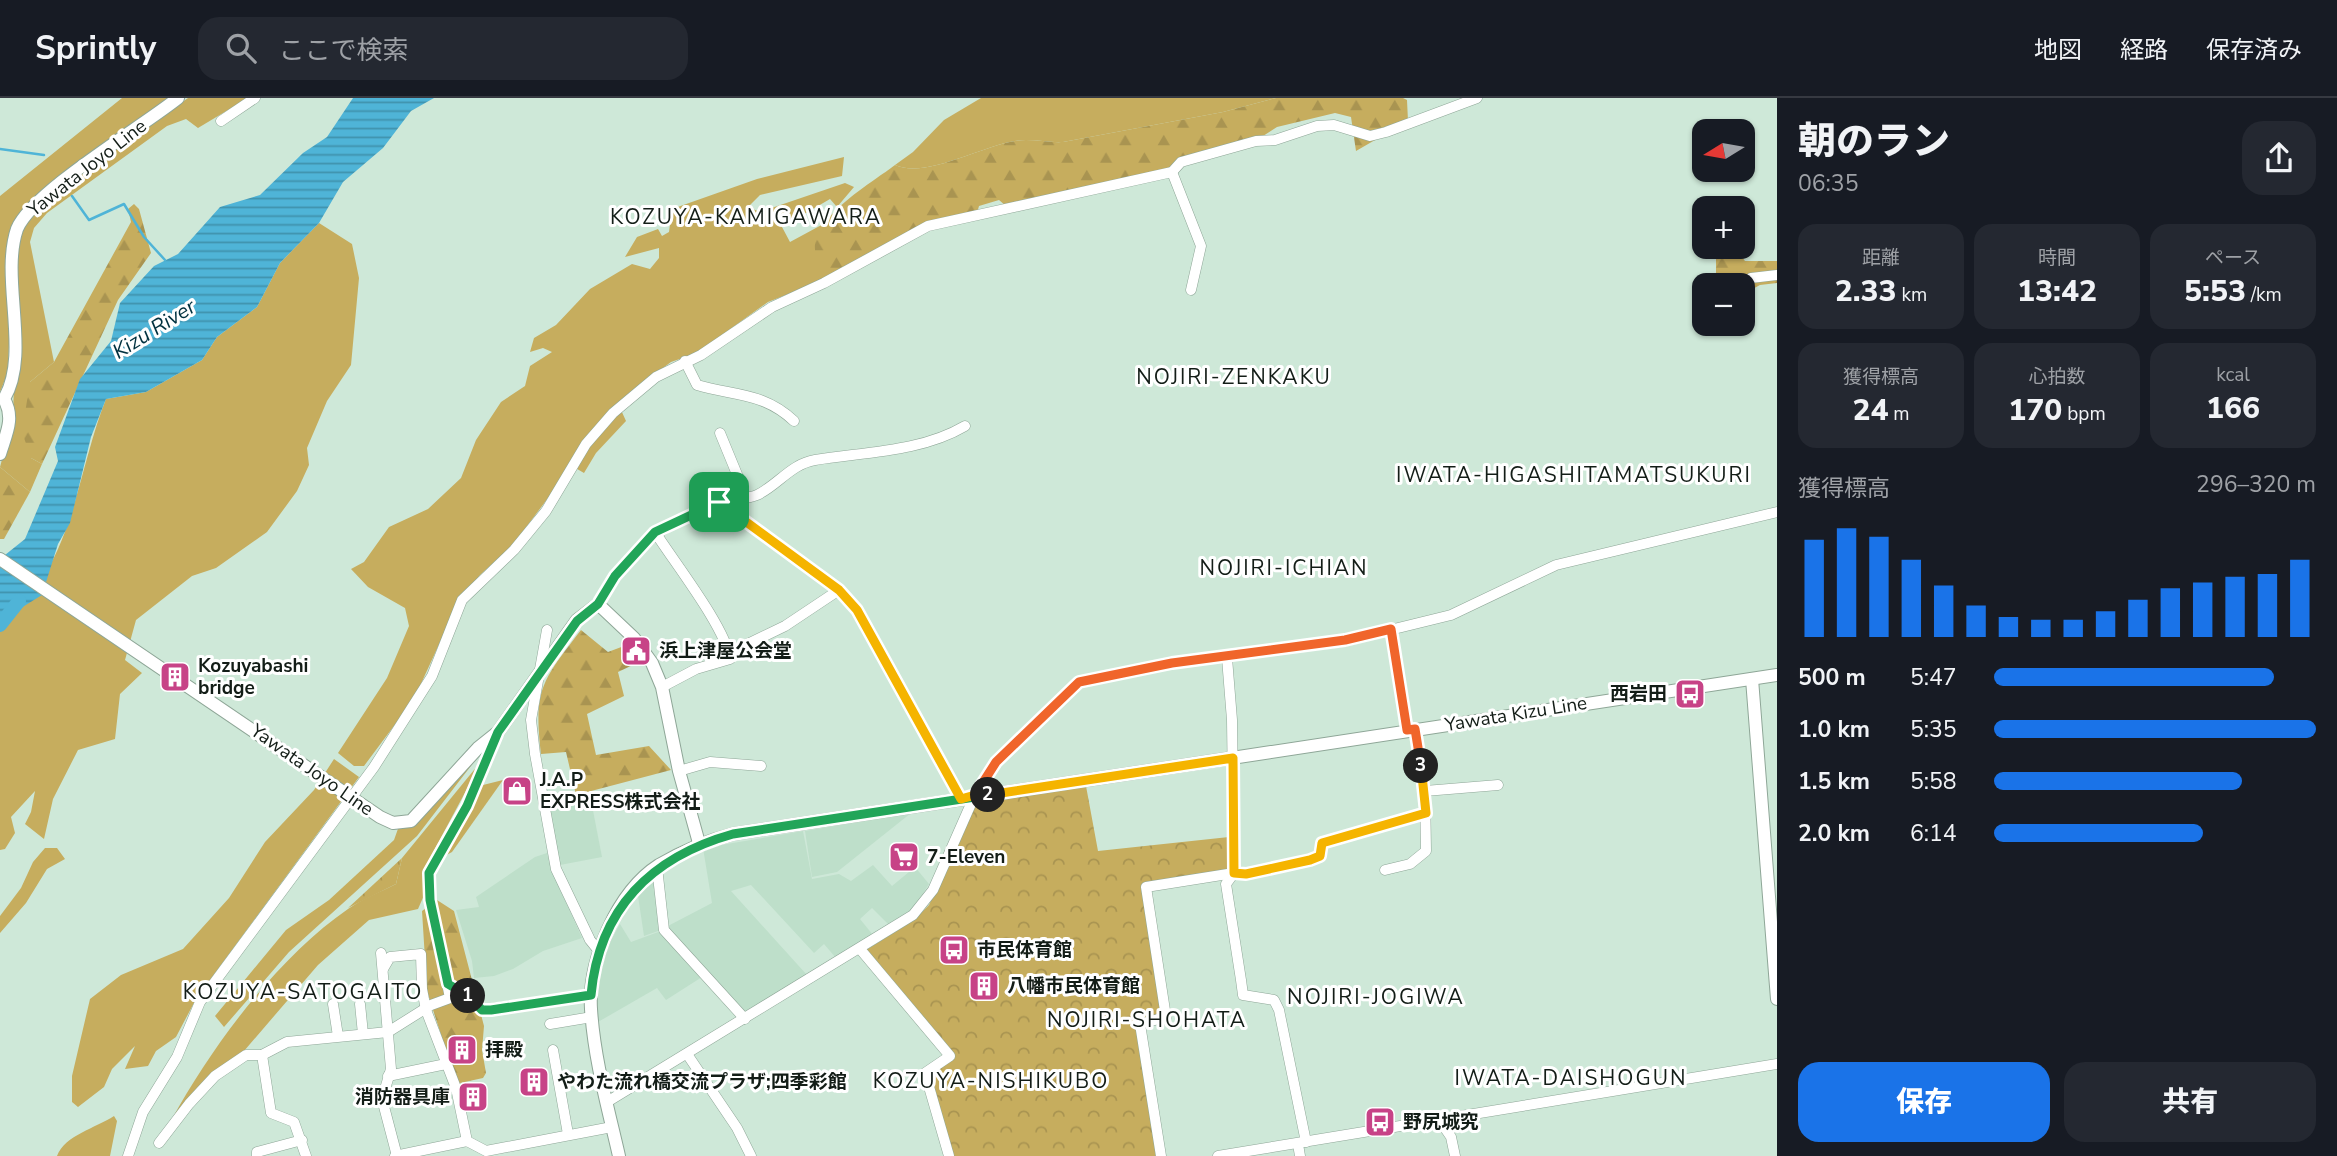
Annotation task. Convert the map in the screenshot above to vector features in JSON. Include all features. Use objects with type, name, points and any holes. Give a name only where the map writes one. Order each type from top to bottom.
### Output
[{"type":"main road","name":"Yawata Joyo Line","points":[[0,454],[10,422],[9,408],[2,401],[9,389],[12,370],[13,254],[18,228],[27,212],[59,185],[178,98]]},
{"type":"main road","name":"Yawata Joyo Line","points":[[0,559],[393,823],[411,821],[478,748],[498,732],[577,621],[598,604]]},
{"type":"main road","points":[[598,604],[634,638],[652,663],[662,687],[679,771],[699,843]]},
{"type":"main road","name":"Yawata Kizu Line","points":[[619,1156],[592,1017],[591,995],[598,950],[623,905],[657,867],[699,843],[733,834],[1777,675]]},
{"type":"main road","points":[[1752,679],[1777,999]]},
{"type":"street","points":[[221,121],[255,98]]},
{"type":"street","points":[[128,1156],[143,1112],[177,1057],[200,1002],[350,795],[374,767],[432,676],[462,600],[522,540],[546,510],[586,444],[613,413],[656,377],[701,355],[772,307],[824,283],[928,226],[1172,172],[1181,162],[1256,141],[1275,140],[1317,126],[1334,125],[1370,136],[1477,98]]},
{"type":"street","points":[[1172,172],[1201,246],[1191,290]]},
{"type":"street","points":[[1755,278],[1777,275]]},
{"type":"street","points":[[685,362],[697,385],[738,392],[783,411],[793,421]]},
{"type":"street","points":[[598,604],[615,576],[655,532],[719,502],[736,496],[757,495],[799,464],[914,445],[965,426]]},
{"type":"street","points":[[720,433],[741,484],[736,496]]},
{"type":"street","points":[[719,502],[839,590],[857,610],[967,798]]},
{"type":"street","points":[[607,1102],[913,915],[928,900],[967,798],[996,762],[1079,682],[1172,663],[1227,658],[1345,640],[1391,629],[1474,607],[1556,565],[1777,512]]},
{"type":"street","points":[[655,532],[720,628],[730,659],[696,669],[662,687]]},
{"type":"street","points":[[729,653],[785,626],[839,590]]},
{"type":"street","points":[[1385,870],[1410,864],[1423,855],[1428,845],[1425,791],[1391,629]]},
{"type":"street","points":[[547,630],[531,720],[551,849],[556,869],[590,940],[598,950]]},
{"type":"street","points":[[1227,658],[1233,758],[1234,873],[1226,884],[1243,995],[1274,1000],[1279,1010],[1302,1143],[1300,1156]]},
{"type":"street","points":[[159,1143],[215,1076],[246,1055],[262,1055],[287,1042],[388,1032],[450,998],[430,900],[429,873],[467,806],[498,732]]},
{"type":"street","points":[[679,771],[710,762],[761,766]]},
{"type":"street","points":[[1425,791],[1498,785]]},
{"type":"street","points":[[1161,1156],[1140,1024],[1166,1017],[1146,887],[1234,873],[1246,874],[1310,860],[1320,856],[1322,843],[1426,813]]},
{"type":"street","points":[[657,867],[664,930],[745,1019]]},
{"type":"street","points":[[860,948],[950,1056],[925,1073],[949,1156]]},
{"type":"street","points":[[382,953],[391,1060],[382,1099],[396,1156],[424,1153],[467,1141],[486,1152],[499,1152],[568,1134],[612,1127]]},
{"type":"street","points":[[383,969],[390,957],[421,954],[422,989],[426,1010],[458,1097],[467,1141]]},
{"type":"street","points":[[448,984],[482,1010],[591,995]]},
{"type":"street","points":[[333,1004],[338,1036]]},
{"type":"street","points":[[360,1004],[363,1034]]},
{"type":"street","points":[[550,1024],[592,1017]]},
{"type":"street","points":[[552,1050],[568,1134]]},
{"type":"street","points":[[687,1054],[737,1128],[751,1156]]},
{"type":"street","points":[[262,1055],[271,1113],[294,1122],[306,1156]]},
{"type":"street","points":[[388,1076],[446,1064]]},
{"type":"street","points":[[1218,1156],[1777,1064]]},
{"type":"street","points":[[1440,1121],[1451,1137],[1455,1156]]},
{"type":"street","points":[[257,1156],[257,1152],[302,1140]]},
{"type":"shaded area","points":[[590,795],[602,857],[560,865],[548,804]]},
{"type":"shaded area","points":[[911,813],[837,872],[812,877],[805,831]]},
{"type":"shaded area","points":[[803,831],[812,879],[839,874],[851,881],[873,865],[892,886],[915,867],[929,884],[913,909],[888,924],[872,908],[860,919],[873,935],[836,958],[824,944],[814,953],[751,885],[731,891],[807,975],[745,1014],[666,927],[712,903],[703,848]]},
{"type":"shaded area","points":[[547,853],[554,876],[582,938],[543,951],[513,969],[494,976],[474,978],[472,961],[456,910],[479,907],[476,897],[535,857]]},
{"type":"shaded area","points":[[656,879],[661,930],[644,936],[638,896]]},
{"type":"shaded area","points":[[620,924],[631,942],[661,931],[702,977],[666,1000],[657,988],[598,1022],[595,1020],[594,1007],[600,971],[606,949]]},
{"type":"green space","points":[[122,98],[172,98],[58,182],[13,232],[8,372],[0,392],[0,196]]},
{"type":"green space","points":[[188,98],[248,98],[198,128],[186,119],[167,126],[47,213],[34,228],[30,242],[54,362],[30,382],[31,458],[42,464],[30,492],[0,467],[13,418],[18,238],[28,218],[62,189]]},
{"type":"green space","points":[[981,98],[1276,98],[1223,112],[1063,142],[1015,141],[922,168],[895,165],[913,152],[944,120]]},
{"type":"green space","points":[[1276,98],[1403,98],[1407,100],[1408,121],[1356,151],[1351,117],[1335,113],[1277,127],[1249,145],[1175,169],[1006,206],[999,200],[979,206],[977,213],[927,223],[829,278],[817,259],[815,245],[829,218],[856,193],[895,165],[922,168],[1015,141],[1063,142],[1223,112]]},
{"type":"green space","points":[[844,157],[842,176],[760,195],[748,207],[760,212],[845,183],[854,187],[837,207],[830,199],[782,227],[790,242],[827,222],[817,241],[829,278],[768,302],[697,353],[671,362],[636,388],[621,410],[626,421],[596,453],[584,473],[572,466],[512,546],[480,575],[457,605],[414,699],[364,766],[354,766],[338,753],[387,678],[409,626],[405,608],[368,587],[351,569],[364,562],[389,527],[428,509],[461,478],[476,440],[501,402],[525,386],[530,366],[552,352],[543,348],[530,352],[534,338],[556,325],[590,289],[632,264],[650,269],[659,258],[659,248],[625,257],[637,237],[658,229],[662,236],[669,232],[672,209],[757,179]]},
{"type":"green space","points":[[134,204],[139,209],[151,253],[118,300],[42,464],[31,458],[22,432],[30,382],[54,362],[131,222],[128,209]]},
{"type":"green space","points":[[319,223],[352,244],[359,278],[351,365],[327,401],[307,448],[309,465],[297,491],[267,532],[216,568],[192,576],[136,620],[125,660],[142,673],[120,694],[115,739],[78,750],[53,799],[44,839],[25,824],[31,812],[35,791],[11,817],[15,833],[5,849],[0,850],[0,621],[24,601],[43,577],[58,550],[106,399],[146,392],[202,360],[217,337],[257,307],[280,263]]},
{"type":"green space","points":[[1716,259],[1777,261],[1777,283],[1755,288],[1755,273],[1716,273]]},
{"type":"green space","points":[[0,467],[30,492],[4,539],[0,539]]},
{"type":"green space","points":[[581,630],[608,652],[624,646],[637,663],[618,672],[624,696],[587,714],[596,755],[649,746],[671,770],[576,795],[566,752],[541,754],[539,714],[544,686],[558,661]]},
{"type":"green space","points":[[487,745],[417,836],[289,952],[224,1027],[215,1016],[286,930],[329,900],[394,840],[399,826]]},
{"type":"green space","points":[[334,759],[359,777],[196,999],[176,1037],[156,1051],[148,1066],[125,1069],[135,1046],[112,1069],[104,1087],[78,1107],[72,1102],[72,1076],[90,999],[121,975],[183,949],[229,898],[265,842],[314,790]]},
{"type":"green space","points":[[483,759],[423,871],[425,893],[418,909],[369,920],[318,965],[244,1051],[214,1074],[172,1119],[227,1033],[272,977],[322,929],[348,909],[396,884],[402,858]]},
{"type":"green space","points":[[503,780],[452,852],[439,859],[479,786]]},
{"type":"green space","points":[[1086,786],[1098,851],[1229,837],[1231,870],[1143,883],[1161,1015],[1138,1020],[1156,1156],[953,1156],[930,1076],[955,1056],[866,950],[914,920],[929,905],[976,802]]},
{"type":"green space","points":[[45,848],[57,848],[65,859],[47,869],[26,903],[0,933],[0,916],[21,888],[33,862]]},
{"type":"green space","points":[[402,858],[396,884],[348,908]]},
{"type":"green space","points":[[437,900],[454,911],[484,1026],[482,1050],[486,1073],[483,1078],[460,1083],[466,1099],[462,1100],[427,991],[422,911]]},
{"type":"green space","points":[[114,1116],[117,1121],[110,1156],[57,1156],[74,1137]]},
{"type":"water","points":[[353,98],[434,98],[411,111],[383,148],[343,182],[319,223],[280,263],[257,307],[217,337],[202,360],[146,392],[106,399],[91,437],[70,523],[58,544],[42,595],[0,621],[0,559],[25,539],[58,461],[55,447],[80,379],[111,341],[120,303],[154,266],[178,254],[220,207],[260,195],[303,153],[327,137]]},
{"type":"waterway","points":[[0,149],[44,155]]},
{"type":"waterway","points":[[72,196],[89,220],[124,204],[144,237],[165,260]]},
{"type":"waterway","name":"Kizu River","points":[[0,625],[19,601]]},
{"type":"place","name":"浜上津屋公会堂","points":[[636,651]]},
{"type":"place","name":"Kozuyabashi bridge","points":[[175,677]]},
{"type":"place","name":"西岩田","points":[[1690,694]]},
{"type":"place","name":"J.A.P EXPRESS株式会社","points":[[517,791]]},
{"type":"place","name":"7-Eleven","points":[[904,857]]},
{"type":"place","name":"市民体育館","points":[[954,950]]},
{"type":"place","name":"八幡市民体育館","points":[[984,986]]},
{"type":"place","name":"拝殿","points":[[462,1050]]},
{"type":"place","name":"やわた流れ橋交流プラザ;四季彩館","points":[[534,1082]]},
{"type":"place","name":"消防器具庫","points":[[473,1097]]},
{"type":"place","name":"野尻城究","points":[[1380,1122]]},
{"type":"district","name":"KOZUYA-KAMIGAWARA","points":[[746,217]]},
{"type":"district","name":"NOJIRI-ZENKAKU","points":[[1234,377]]},
{"type":"district","name":"IWATA-HIGASHITAMATSUKURI","points":[[1574,475]]},
{"type":"district","name":"NOJIRI-ICHIAN","points":[[1284,568]]},
{"type":"district","name":"KOZUYA-SATOGAITO","points":[[303,992]]},
{"type":"district","name":"NOJIRI-JOGIWA","points":[[1376,997]]},
{"type":"district","name":"NOJIRI-SHOHATA","points":[[1147,1020]]},
{"type":"district","name":"IWATA-DAISHOGUN","points":[[1571,1078]]},
{"type":"district","name":"KOZUYA-NISHIKUBO","points":[[991,1081]]},
{"type":"route","points":[[719,502],[839,590],[857,610],[961,799],[974,797],[996,762],[1079,682],[1172,663],[1227,658],[1345,640],[1391,629],[1407,730],[1415,729],[1418,743],[1426,813],[1322,843],[1320,856],[1310,860],[1246,874],[1234,873],[1233,758],[733,834],[699,843],[657,867],[638,885],[623,905],[598,950],[591,995],[482,1010],[470,998],[448,984],[430,900],[429,873],[467,806],[498,732],[577,621],[598,604],[615,576],[655,532],[719,502]]}]
